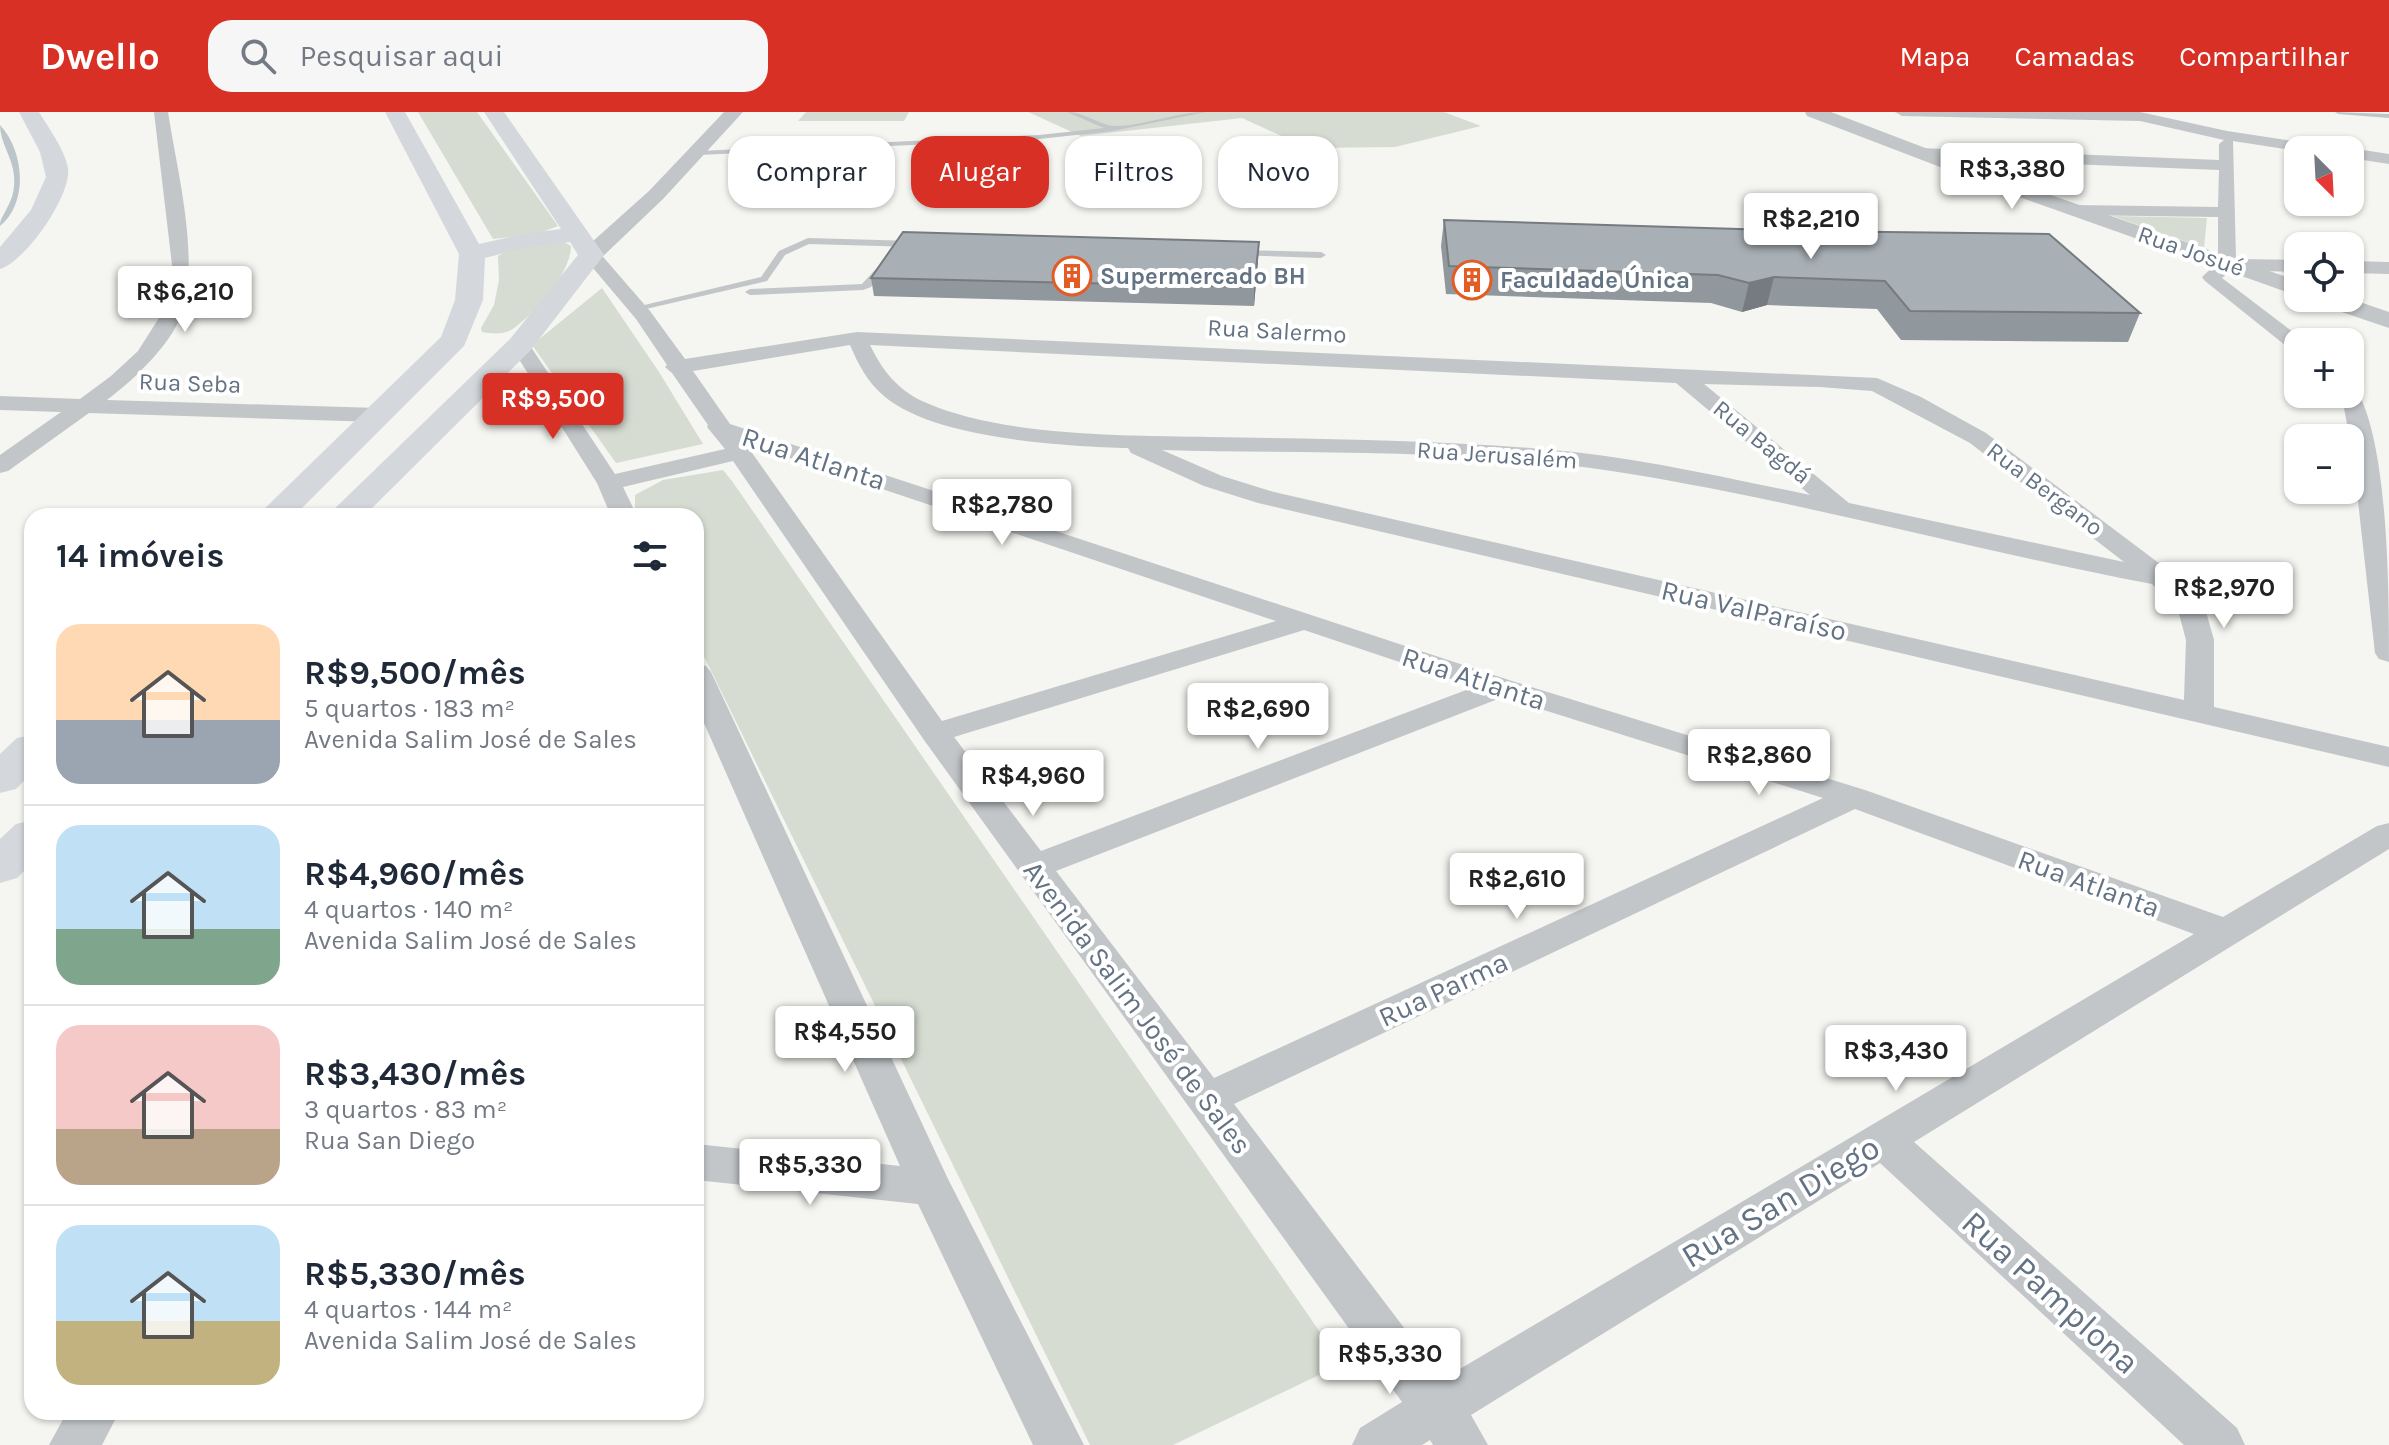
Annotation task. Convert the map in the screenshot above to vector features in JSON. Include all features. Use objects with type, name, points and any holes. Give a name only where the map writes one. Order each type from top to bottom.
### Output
[{"type":"main road","points":[[0,261],[45,205],[57,176],[54,163],[29,112]]},
{"type":"main road","points":[[282,508],[454,340],[469,300],[472,254],[395,112]]},
{"type":"main road","points":[[494,112],[584,244]]},
{"type":"main road","points":[[472,254],[523,241],[584,244]]},
{"type":"main road","points":[[352,508],[520,345],[584,244]]},
{"type":"main road","points":[[454,340],[520,345]]},
{"type":"main road","points":[[0,779],[24,756]]},
{"type":"main road","points":[[0,867],[24,843]]},
{"type":"street","points":[[0,466],[119,381],[146,355],[174,310],[181,265],[161,112]]},
{"type":"street","points":[[584,244],[699,153],[732,112]]},
{"type":"street","name":"Rua Josué","points":[[1814,112],[1919,153],[2284,284]]},
{"type":"street","points":[[1902,112],[2138,117]]},
{"type":"street","points":[[2120,112],[2227,136],[2284,144]]},
{"type":"street","points":[[2227,136],[2227,264]]},
{"type":"street","points":[[1919,153],[2226,165]]},
{"type":"street","points":[[2364,155],[2389,159]]},
{"type":"street","points":[[2075,210],[2226,212]]},
{"type":"street","name":"Avenida Salim José de Sales","points":[[584,244],[640,312],[935,733],[1451,1428]]},
{"type":"street","points":[[2284,266],[2227,264],[2212,277],[2284,335]]},
{"type":"street","points":[[2364,267],[2389,268]]},
{"type":"street","points":[[2364,312],[2389,320]]},
{"type":"street","points":[[520,345],[609,483],[620,508]]},
{"type":"street","name":"Rua Salermo","points":[[683,375],[860,347],[1820,380],[1877,385]]},
{"type":"street","name":"Rua Jerusalém","points":[[860,347],[880,381],[896,398],[931,413],[995,427],[1126,442],[1403,448],[1545,456],[1614,464],[1841,508],[2163,579]]},
{"type":"street","name":"Rua Bagdá","points":[[1682,377],[1841,508]]},
{"type":"street","name":"Rua Bergano","points":[[1877,385],[1978,438],[2163,579],[2191,608],[2200,640],[2199,712]]},
{"type":"street","name":"Rua Seba","points":[[0,403],[378,415]]},
{"type":"street","points":[[2355,408],[2365,457],[2389,653]]},
{"type":"street","points":[[609,483],[727,440]]},
{"type":"street","name":"Rua Atlanta","points":[[727,440],[1854,797],[2228,933]]},
{"type":"street","name":"Rua ValParaíso","points":[[1126,442],[1213,481],[1267,498],[2389,757]]},
{"type":"street","points":[[935,733],[1302,622]]},
{"type":"street","points":[[1034,866],[1502,687]]},
{"type":"street","points":[[704,690],[931,1187],[1059,1445]]},
{"type":"street","name":"Rua Parma","points":[[1206,1099],[1854,797]]},
{"type":"street","name":"Rua San Diego","points":[[1377,1445],[1451,1428],[1882,1139],[2389,834]]},
{"type":"street","name":"Rua Pamplona","points":[[1882,1139],[2220,1445]]},
{"type":"street","points":[[704,1163],[931,1187]]},
{"type":"street","points":[[74,1445],[90,1420]]},
{"type":"lane","points":[[1071,112],[1113,129]]},
{"type":"lane","points":[[699,153],[1039,137],[1113,129],[1202,112]]},
{"type":"lane","points":[[640,312],[764,279],[782,253],[808,241],[920,245]]},
{"type":"lane","points":[[640,312],[757,290],[863,287],[868,285],[899,244]]},
{"type":"lane","points":[[1228,253],[1321,255]]},
{"type":"shaded area","points":[[418,112],[477,112],[558,226],[537,234],[493,239]]},
{"type":"shaded area","points":[[806,112],[909,112],[904,121],[798,121]]},
{"type":"shaded area","points":[[1028,112],[1444,112],[1481,126],[1395,147],[1338,148],[1338,136],[1282,136],[1242,118],[1081,136]]},
{"type":"shaded area","points":[[2113,216],[2207,218],[2204,248]]},
{"type":"shaded area","points":[[562,241],[571,246],[569,257],[559,280],[541,303],[510,330],[482,332],[481,328],[494,305],[499,280],[498,256],[512,248]]},
{"type":"shaded area","points":[[602,288],[703,444],[616,463],[532,345]]},
{"type":"shaded area","points":[[723,470],[732,481],[1342,1364],[1173,1445],[1090,1445],[704,656],[704,508],[635,508],[635,495],[663,480]]},
{"type":"building","points":[[1444,220],[1802,231],[2049,234],[2140,313],[1910,311],[1885,281],[1774,277],[1749,283],[1718,275],[1449,266]]},
{"type":"building","name":"Supermercado BH","points":[[903,232],[1259,242],[1254,287],[871,278]]},
{"type":"waterway","points":[[2338,112],[2389,116]]},
{"type":"waterway","points":[[0,127],[17,176],[15,200],[0,224]]},
{"type":"place","name":"Supermercado BH","points":[[1072,276]]},
{"type":"place","name":"Faculdade Única","points":[[1472,280]]}]
